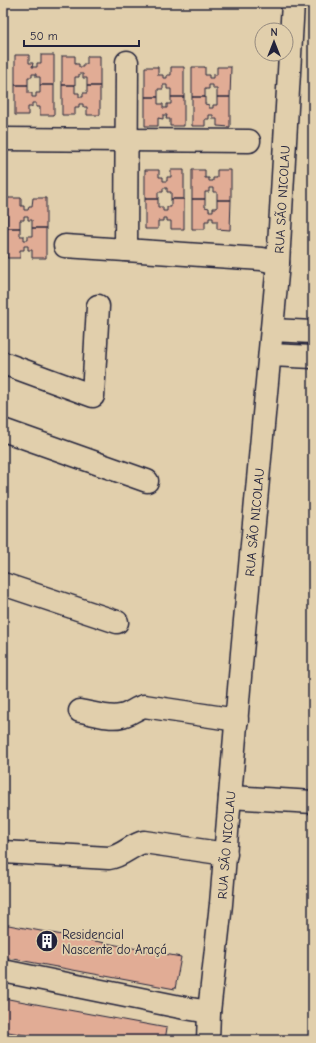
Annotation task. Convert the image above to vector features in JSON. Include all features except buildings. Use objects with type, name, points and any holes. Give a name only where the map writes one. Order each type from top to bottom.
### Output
[{"type":"street","name":"RUA SÃO NICOLAU","points":[[208,1040],[209,1012],[226,854],[278,263],[293,3]]},
{"type":"street","points":[[126,250],[127,62]]},
{"type":"street","points":[[3,139],[249,141]]},
{"type":"street","points":[[65,246],[262,259],[278,263]]},
{"type":"street","points":[[3,363],[93,396],[98,306]]},
{"type":"street","points":[[272,330],[313,332]]},
{"type":"street","points":[[270,355],[313,357]]},
{"type":"street","points":[[3,430],[147,481]]},
{"type":"street","points":[[3,584],[117,622]]},
{"type":"street","points":[[80,711],[111,716],[121,716],[144,706],[237,720]]},
{"type":"street","points":[[230,797],[313,802]]},
{"type":"street","points":[[3,852],[109,858],[116,857],[138,843],[144,842],[226,854]]},
{"type":"street","points":[[3,971],[209,1012]]},
{"type":"place","name":"Residencial Nascente do Araçá","points":[[47,941]]}]
